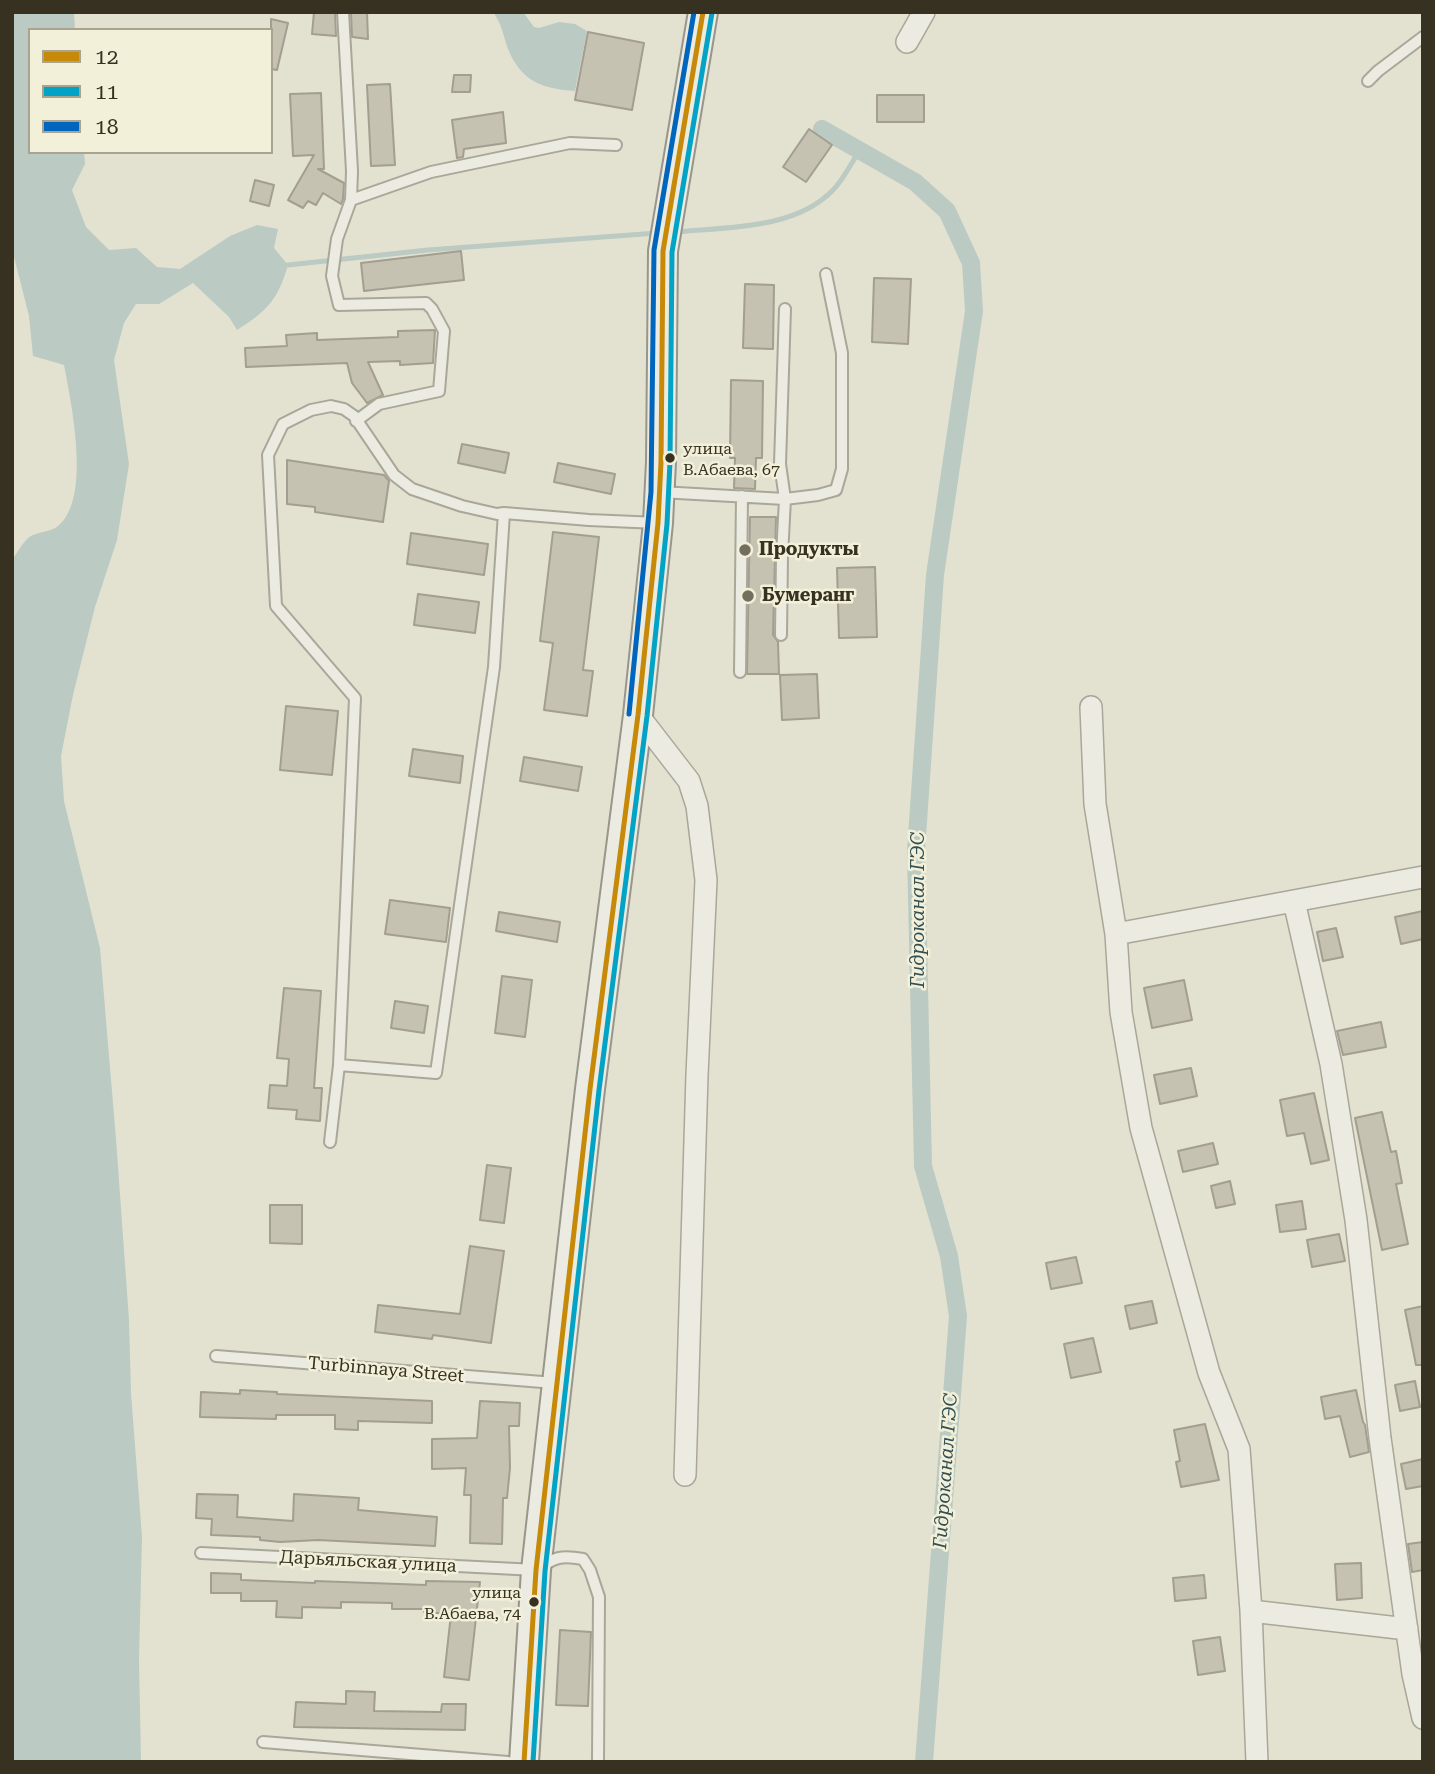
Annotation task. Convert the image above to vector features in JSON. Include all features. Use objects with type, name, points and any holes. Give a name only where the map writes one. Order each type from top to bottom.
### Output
[{"type":"main road","points":[[524,1762],[536,1570],[588,1101],[638,715],[660,492],[663,251],[703,12]]},
{"type":"street","points":[[907,42],[924,12]]},
{"type":"street","points":[[1091,707],[1095,804],[1116,934],[1121,1012],[1141,1128],[1209,1373],[1239,1450],[1251,1611],[1257,1762]]},
{"type":"street","points":[[638,715],[688,781],[697,807],[706,880],[697,1074],[685,1475]]},
{"type":"street","points":[[1116,934],[1423,877]]},
{"type":"street","points":[[1294,901],[1331,1064],[1354,1207],[1380,1438],[1413,1674],[1423,1718]]},
{"type":"street","points":[[1251,1611],[1407,1629]]},
{"type":"lane","points":[[343,12],[352,171],[351,200],[337,239],[332,276],[339,305],[426,303],[444,331],[439,391],[379,404],[356,421]]},
{"type":"lane","points":[[1368,81],[1423,37]]},
{"type":"lane","points":[[351,200],[431,172],[570,143],[616,145]]},
{"type":"lane","points":[[660,492],[785,499],[836,490],[842,469],[842,354],[826,274]]},
{"type":"lane","points":[[781,635],[785,499],[780,464],[785,309]]},
{"type":"lane","points":[[330,1142],[339,1065],[355,698],[276,606],[268,455],[283,424],[311,410],[331,407],[344,409],[354,416],[394,475],[412,489],[462,506],[497,514],[657,523]]},
{"type":"lane","points":[[740,672],[742,496]]},
{"type":"lane","points":[[339,1065],[436,1073],[494,667],[504,513]]},
{"type":"lane","name":"Turbinnaya Street","points":[[216,1356],[543,1384],[557,1383]]},
{"type":"lane","name":"Дарьяльская улица","points":[[201,1553],[536,1570]]},
{"type":"lane","points":[[536,1570],[551,1559],[566,1556],[583,1559],[590,1570],[599,1597],[598,1762]]},
{"type":"lane","points":[[263,1742],[508,1762]]},
{"type":"shaded area","points":[[12,12],[74,12],[75,28],[28,28],[28,154],[84,154],[85,164],[72,190],[86,227],[109,250],[136,248],[157,267],[180,269],[230,236],[257,225],[278,229],[274,248],[288,265],[270,304],[237,330],[229,317],[193,283],[159,304],[136,304],[124,323],[114,360],[129,464],[117,540],[95,607],[61,756],[64,801],[100,948],[116,1139],[142,1537],[139,1660],[141,1762],[12,1762],[12,560],[28,538],[55,528],[68,513],[77,473],[74,425],[64,365],[33,356],[29,316],[12,249]]},
{"type":"shaded area","points":[[493,12],[523,12],[534,27],[559,22],[575,24],[587,31],[575,91],[552,88],[526,76],[513,60]]},
{"type":"building","points":[[314,12],[335,12],[336,36],[312,34]]},
{"type":"building","points":[[351,12],[367,12],[368,39],[352,37]]},
{"type":"building","points":[[271,19],[288,23],[277,70],[273,69]]},
{"type":"building","points":[[588,32],[644,43],[632,110],[575,100]]},
{"type":"building","points":[[454,75],[471,75],[470,92],[452,92]]},
{"type":"building","points":[[390,84],[395,165],[371,166],[367,85]]},
{"type":"building","points":[[321,93],[324,169],[318,169],[344,183],[343,199],[341,204],[323,193],[316,205],[308,201],[303,208],[288,200],[314,155],[293,156],[290,94]]},
{"type":"building","points":[[877,95],[924,95],[924,122],[877,122]]},
{"type":"building","points":[[503,112],[506,143],[464,149],[463,157],[457,158],[452,120]]},
{"type":"building","points":[[809,129],[832,145],[806,182],[783,167]]},
{"type":"building","points":[[255,180],[274,185],[269,206],[250,201]]},
{"type":"building","points":[[461,251],[464,280],[364,291],[361,263]]},
{"type":"building","points":[[874,278],[911,279],[908,344],[872,342]]},
{"type":"building","points":[[745,284],[774,285],[773,349],[743,348]]},
{"type":"building","points":[[435,330],[433,363],[400,365],[400,361],[368,362],[383,395],[367,403],[352,383],[347,363],[246,367],[245,348],[287,346],[286,335],[317,333],[317,340],[398,337],[398,331]]},
{"type":"building","points":[[731,380],[763,381],[762,458],[756,458],[755,489],[734,488],[735,458],[730,458]]},
{"type":"building","points":[[462,444],[509,453],[505,473],[458,463]]},
{"type":"building","points":[[287,460],[384,475],[389,481],[383,522],[315,512],[315,507],[287,504]]},
{"type":"building","points":[[558,463],[615,474],[611,494],[554,482]]},
{"type":"building","points":[[750,517],[776,517],[773,635],[778,642],[779,674],[747,674]]},
{"type":"building","points":[[553,532],[599,537],[583,670],[593,671],[587,716],[544,710],[553,643],[540,641]]},
{"type":"building","points":[[411,533],[488,544],[484,575],[407,564]]},
{"type":"building","points":[[875,567],[877,637],[839,638],[837,568]]},
{"type":"building","points":[[418,594],[479,602],[475,633],[414,625]]},
{"type":"building","points":[[817,674],[819,718],[782,720],[780,675]]},
{"type":"building","points":[[286,706],[338,711],[332,775],[280,770]]},
{"type":"building","points":[[413,749],[463,756],[460,783],[409,776]]},
{"type":"building","points":[[524,757],[582,767],[578,791],[520,781]]},
{"type":"building","points":[[390,900],[450,908],[446,942],[385,934]]},
{"type":"building","points":[[1423,911],[1423,939],[1401,944],[1395,917]]},
{"type":"building","points":[[499,912],[560,922],[557,942],[496,931]]},
{"type":"building","points":[[1336,928],[1343,957],[1323,961],[1317,932]]},
{"type":"building","points":[[502,976],[532,980],[525,1037],[495,1033]]},
{"type":"building","points":[[1184,980],[1192,1020],[1152,1028],[1144,988]]},
{"type":"building","points":[[284,988],[321,991],[314,1088],[322,1088],[320,1121],[296,1119],[297,1110],[268,1108],[270,1085],[287,1086],[289,1059],[277,1058]]},
{"type":"building","points":[[395,1001],[428,1006],[424,1033],[391,1028]]},
{"type":"building","points":[[1381,1022],[1386,1047],[1343,1055],[1337,1031]]},
{"type":"building","points":[[1191,1068],[1197,1096],[1160,1104],[1154,1075]]},
{"type":"building","points":[[1314,1093],[1329,1160],[1311,1164],[1304,1133],[1287,1136],[1280,1100]]},
{"type":"building","points":[[1382,1112],[1391,1152],[1396,1151],[1402,1183],[1396,1184],[1408,1244],[1382,1250],[1355,1118]]},
{"type":"building","points":[[1213,1143],[1218,1164],[1183,1172],[1178,1151]]},
{"type":"building","points":[[487,1165],[511,1168],[504,1223],[480,1220]]},
{"type":"building","points":[[1230,1181],[1235,1204],[1216,1208],[1211,1186]]},
{"type":"building","points":[[1302,1201],[1306,1229],[1280,1232],[1276,1205]]},
{"type":"building","points":[[270,1205],[302,1205],[302,1244],[270,1243]]},
{"type":"building","points":[[1339,1234],[1345,1261],[1312,1267],[1307,1240]]},
{"type":"building","points":[[470,1246],[504,1251],[491,1343],[433,1335],[432,1339],[375,1332],[378,1305],[460,1314]]},
{"type":"building","points":[[1076,1257],[1082,1283],[1051,1289],[1046,1263]]},
{"type":"building","points":[[1152,1301],[1157,1323],[1130,1329],[1125,1306]]},
{"type":"building","points":[[1423,1306],[1423,1365],[1416,1365],[1405,1310]]},
{"type":"building","points":[[1093,1338],[1101,1372],[1071,1378],[1064,1344]]},
{"type":"building","points":[[1415,1381],[1420,1407],[1400,1411],[1395,1385]]},
{"type":"building","points":[[240,1390],[432,1401],[432,1423],[358,1421],[358,1430],[335,1429],[335,1415],[276,1415],[276,1419],[200,1417],[201,1392],[240,1394]]},
{"type":"building","points":[[1356,1390],[1369,1452],[1350,1457],[1340,1416],[1325,1419],[1321,1397]]},
{"type":"building","points":[[480,1401],[520,1403],[519,1426],[509,1426],[510,1468],[507,1498],[503,1498],[502,1544],[470,1543],[471,1495],[464,1495],[466,1468],[432,1469],[432,1439],[477,1438]]},
{"type":"building","points":[[1205,1424],[1219,1480],[1181,1487],[1176,1462],[1180,1461],[1174,1430]]},
{"type":"building","points":[[1423,1459],[1423,1486],[1406,1489],[1401,1464]]},
{"type":"building","points":[[197,1494],[238,1495],[237,1517],[293,1521],[294,1494],[359,1498],[358,1510],[437,1517],[435,1546],[318,1540],[280,1542],[260,1540],[260,1537],[211,1535],[212,1519],[196,1518]]},
{"type":"building","points":[[1423,1542],[1423,1570],[1412,1572],[1408,1544]]},
{"type":"building","points":[[1361,1563],[1362,1598],[1337,1600],[1335,1564]]},
{"type":"building","points":[[211,1573],[241,1574],[241,1580],[315,1583],[426,1585],[426,1581],[480,1582],[469,1680],[444,1677],[451,1614],[424,1612],[424,1609],[392,1609],[392,1603],[341,1602],[341,1608],[302,1607],[302,1618],[276,1617],[277,1601],[241,1601],[241,1593],[211,1593]]},
{"type":"building","points":[[1204,1575],[1206,1598],[1175,1601],[1173,1578]]},
{"type":"building","points":[[560,1630],[591,1632],[588,1706],[556,1705]]},
{"type":"building","points":[[1220,1637],[1225,1671],[1198,1675],[1193,1641]]},
{"type":"building","points":[[346,1691],[375,1692],[374,1711],[441,1712],[442,1704],[466,1704],[465,1730],[294,1727],[296,1702],[346,1704]]},
{"type":"waterway","name":"Гидроканал ГЭС","points":[[822,129],[915,182],[947,211],[971,263],[974,311],[935,575],[916,851],[923,1166],[949,1256],[958,1316],[924,1762]]},
{"type":"waterway","points":[[674,232],[758,224],[799,213],[833,190],[860,150]]},
{"type":"waterway","points":[[288,265],[428,250],[657,233]]},
{"type":"transit line","name":"18","points":[[629,714],[651,492],[654,250],[694,12]]},
{"type":"transit line","name":"12","points":[[524,1762],[536,1570],[590,1089],[638,715],[658,523],[663,251],[703,12]]},
{"type":"transit line","name":"11","points":[[533,1762],[545,1571],[599,1090],[647,716],[667,524],[672,252],[712,13]]},
{"type":"place","name":"улица В.Абаева, 67","points":[[670,458]]},
{"type":"place","name":"Продукты","points":[[745,550]]},
{"type":"place","name":"Бумеранг","points":[[748,596]]},
{"type":"place","name":"улица В.Абаева, 74","points":[[534,1602]]}]
